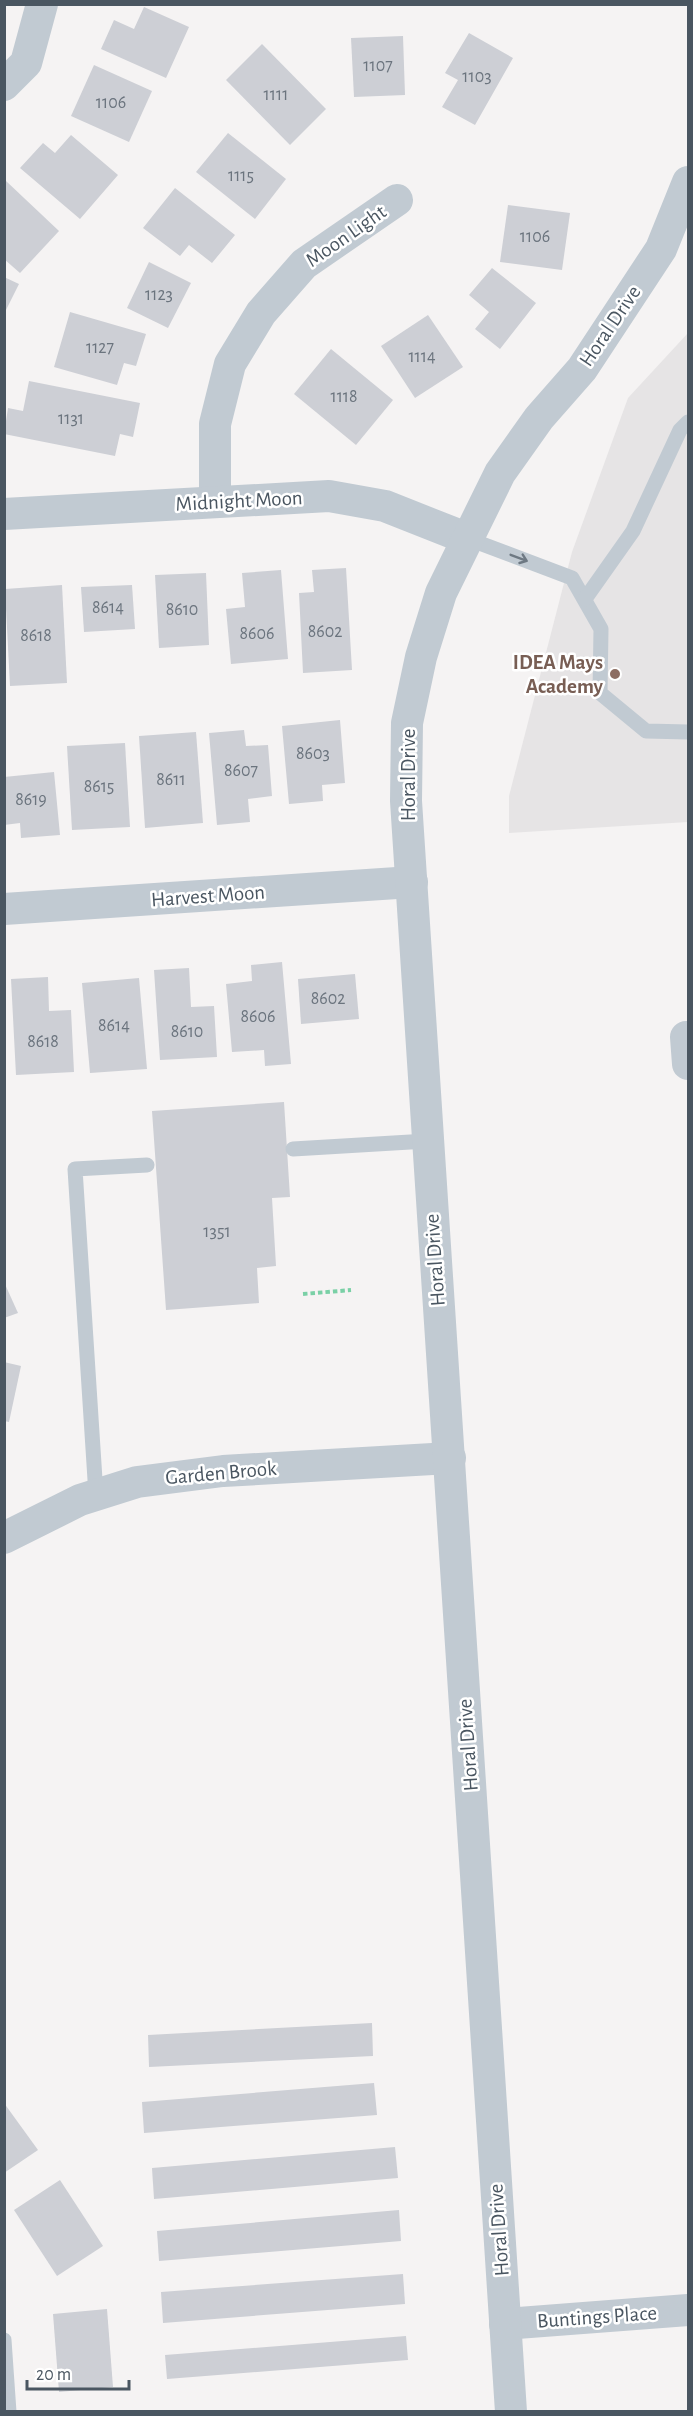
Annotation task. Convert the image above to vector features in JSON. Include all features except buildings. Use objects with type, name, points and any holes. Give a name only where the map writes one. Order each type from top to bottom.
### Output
[{"type":"street","points":[[4,85],[26,63],[42,4]]},
{"type":"street","name":"Horal Drive","points":[[511,2412],[406,801],[407,723],[421,657],[441,592],[466,538],[500,473],[539,418],[582,369],[661,249],[688,182]]},
{"type":"street","name":"Moon Light","points":[[215,501],[214,424],[230,364],[261,313],[304,264],[397,200]]},
{"type":"street","name":"Midnight Moon","points":[[4,514],[329,496],[385,506],[466,538]]},
{"type":"street","name":"Harvest Moon","points":[[4,909],[412,882]]},
{"type":"street","name":"Garden Brook","points":[[4,1538],[56,1511],[137,1482],[212,1472],[450,1458]]},
{"type":"street","name":"Buntings Place","points":[[505,2324],[688,2310]]},
{"type":"lane","points":[[585,599],[633,531],[680,430],[688,422]]},
{"type":"lane","points":[[466,538],[572,578],[601,629],[600,693],[646,731],[688,732]]},
{"type":"lane","points":[[293,1149],[427,1141]]},
{"type":"lane","points":[[96,1495],[75,1169],[147,1165]]},
{"type":"lane","points":[[4,2340],[9,2412]]},
{"type":"path","points":[[303,1294],[351,1290]]},
{"type":"shaded area","name":"IDEA Mays Academy","points":[[688,333],[688,822],[509,833],[509,796],[572,552],[628,398]]},
{"type":"place","name":"IDEA Mays Academy","points":[[615,674]]}]
